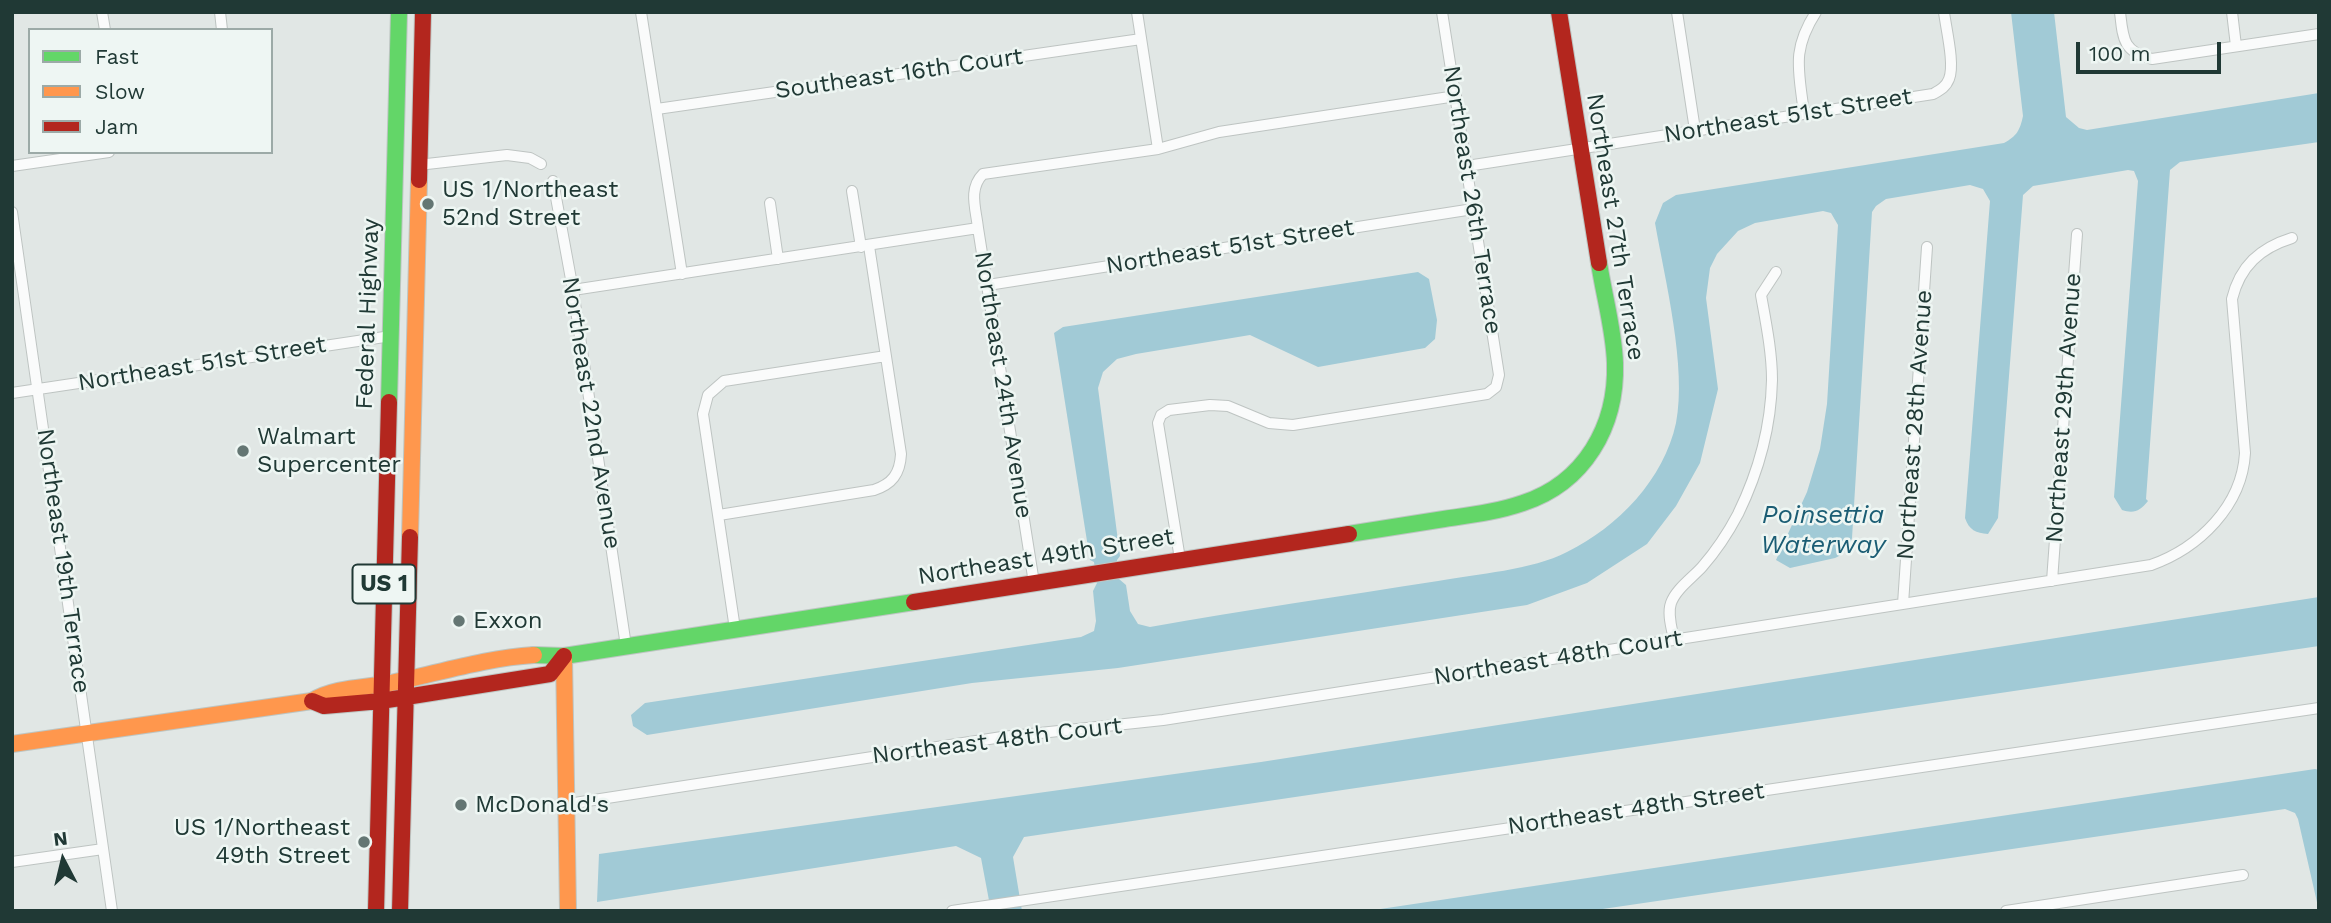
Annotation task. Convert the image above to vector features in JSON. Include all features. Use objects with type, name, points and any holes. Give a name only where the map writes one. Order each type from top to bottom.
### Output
[{"type":"street","name":"Federal Highway","points":[[376,911],[399,12]]},
{"type":"street","name":"Federal Highway","points":[[400,911],[423,12]]},
{"type":"street","points":[[641,12],[682,274]]},
{"type":"street","points":[[1137,12],[1158,149],[1198,136],[1456,96]]},
{"type":"street","name":"Northeast 26th Terrace","points":[[1180,559],[1158,423],[1161,415],[1169,410],[1210,404],[1228,406],[1269,423],[1293,425],[1487,394],[1496,387],[1499,375],[1443,12]]},
{"type":"street","name":"Northeast 27th Terrace","points":[[1534,500],[1556,490],[1592,455],[1611,413],[1615,387],[1615,362],[1559,12]]},
{"type":"street","points":[[1677,12],[1695,130]]},
{"type":"street","points":[[1804,114],[1798,48],[1816,12]]},
{"type":"street","name":"Northeast 51st Street","points":[[1467,166],[1933,94],[1943,88],[1949,79],[1944,12]]},
{"type":"street","points":[[2120,12],[2125,43],[2132,52],[2152,59],[2319,34]]},
{"type":"street","points":[[2232,12],[2236,46]]},
{"type":"street","name":"Southeast 16th Court","points":[[657,109],[1141,39]]},
{"type":"street","points":[[396,123],[402,143],[418,165],[507,155],[530,158],[541,164]]},
{"type":"street","name":"Northeast 24th Avenue","points":[[1034,583],[978,229],[973,192],[975,181],[983,174],[1158,149]]},
{"type":"street","points":[[12,166],[95,154]]},
{"type":"street","name":"Northeast 22nd Avenue","points":[[553,181],[626,646]]},
{"type":"street","points":[[719,515],[874,490],[887,485],[901,465],[886,356],[852,191]]},
{"type":"street","points":[[770,203],[778,259]]},
{"type":"street","name":"Northeast 51st Street","points":[[988,285],[1473,209]]},
{"type":"street","name":"Northeast 19th Terrace","points":[[12,212],[112,911]]},
{"type":"street","points":[[572,290],[978,229]]},
{"type":"street","name":"Northeast 29th Avenue","points":[[2052,581],[2077,234]]},
{"type":"street","name":"Northeast 48th Court","points":[[568,804],[1002,737],[1163,720],[2052,581],[2163,561],[2205,533],[2232,500],[2244,470],[2245,453],[2232,299],[2239,277],[2255,256],[2292,238]]},
{"type":"street","name":"Northeast 28th Avenue","points":[[1903,604],[1927,247]]},
{"type":"street","points":[[393,257],[399,275],[407,286],[415,288]]},
{"type":"street","points":[[1674,640],[1670,610],[1672,600],[1701,568],[1728,531],[1747,492],[1761,454],[1769,417],[1772,381],[1761,295],[1776,272]]},
{"type":"street","points":[[391,336],[400,346],[413,383]]},
{"type":"street","name":"Northeast 51st Street","points":[[12,393],[391,336]]},
{"type":"street","points":[[735,629],[704,414],[708,395],[723,381],[886,356]]},
{"type":"street","name":"Northeast 49th Street","points":[[381,693],[404,679],[491,661],[543,654],[564,656],[1497,511],[1534,500]]},
{"type":"street","points":[[564,656],[568,911]]},
{"type":"street","name":"Northeast 49th Street","points":[[12,744],[312,701],[322,694],[381,693],[404,697],[550,674],[564,656]]},
{"type":"street","name":"Northeast 48th Street","points":[[953,911],[2319,708]]},
{"type":"street","points":[[12,862],[103,849]]},
{"type":"street","points":[[2006,911],[2243,875]]},
{"type":"water","name":"Poinsettia Waterway","points":[[2011,12],[2054,12],[2066,117],[2079,128],[2087,130],[2319,93],[2319,142],[2180,162],[2170,170],[2146,499],[2148,501],[2139,509],[2133,512],[2122,510],[2114,497],[2138,181],[2134,171],[2128,170],[2033,186],[2023,195],[1998,518],[1988,534],[1974,530],[1967,522],[1965,518],[1990,201],[1983,189],[1970,185],[1886,199],[1872,212],[1852,538],[1846,550],[1835,558],[1790,568],[1776,560],[1807,492],[1820,449],[1827,404],[1838,225],[1831,213],[1823,211],[1755,223],[1738,231],[1717,254],[1710,268],[1706,298],[1718,389],[1700,463],[1676,506],[1647,544],[1587,583],[1527,605],[1118,668],[972,683],[647,735],[633,726],[631,715],[645,703],[1081,637],[1094,631],[1096,621],[1093,591],[1097,583],[1094,562],[1090,560],[1054,333],[1063,327],[1418,272],[1429,279],[1437,320],[1435,339],[1425,348],[1318,367],[1250,335],[1136,354],[1117,359],[1103,372],[1098,388],[1120,556],[1117,560],[1119,579],[1126,585],[1130,611],[1138,624],[1150,627],[1504,571],[1538,563],[1567,552],[1604,529],[1636,499],[1661,463],[1676,423],[1679,401],[1677,350],[1655,223],[1663,203],[1676,195],[2004,143],[2017,132],[2023,116]]},
{"type":"water","points":[[2319,597],[2319,646],[1024,837],[1013,857],[1022,911],[991,911],[981,858],[956,846],[597,902],[599,854],[1261,762]]},
{"type":"water","points":[[2319,770],[2319,911],[2298,819],[2295,813],[2285,809],[1589,911],[1367,911]]},
{"type":"traffic: fast","points":[[389,402],[399,12]]},
{"type":"traffic: fast","points":[[1349,534],[1474,515],[1513,506],[1545,494],[1579,467],[1593,450],[1603,430],[1614,387],[1613,338],[1599,263]]},
{"type":"traffic: fast","points":[[534,655],[564,656],[914,602]]},
{"type":"traffic: slow","points":[[410,537],[419,180]]},
{"type":"traffic: slow","points":[[12,744],[312,701],[340,690],[391,683],[498,659],[534,655]]},
{"type":"traffic: slow","points":[[564,656],[568,911]]},
{"type":"traffic: jam","points":[[419,180],[423,12]]},
{"type":"traffic: jam","points":[[1559,12],[1599,263]]},
{"type":"traffic: jam","points":[[376,911],[389,402]]},
{"type":"traffic: jam","points":[[914,602],[1349,534]]},
{"type":"traffic: jam","points":[[400,911],[410,537]]},
{"type":"traffic: jam","points":[[312,701],[324,706],[381,701],[550,674],[564,656]]},
{"type":"place","name":"US 1/Northeast 52nd Street","points":[[428,204]]},
{"type":"place","name":"Walmart Supercenter","points":[[243,451]]},
{"type":"place","name":"Exxon","points":[[459,621]]},
{"type":"place","name":"McDonald's","points":[[461,805]]},
{"type":"place","name":"US 1/Northeast 49th Street","points":[[364,842]]}]
